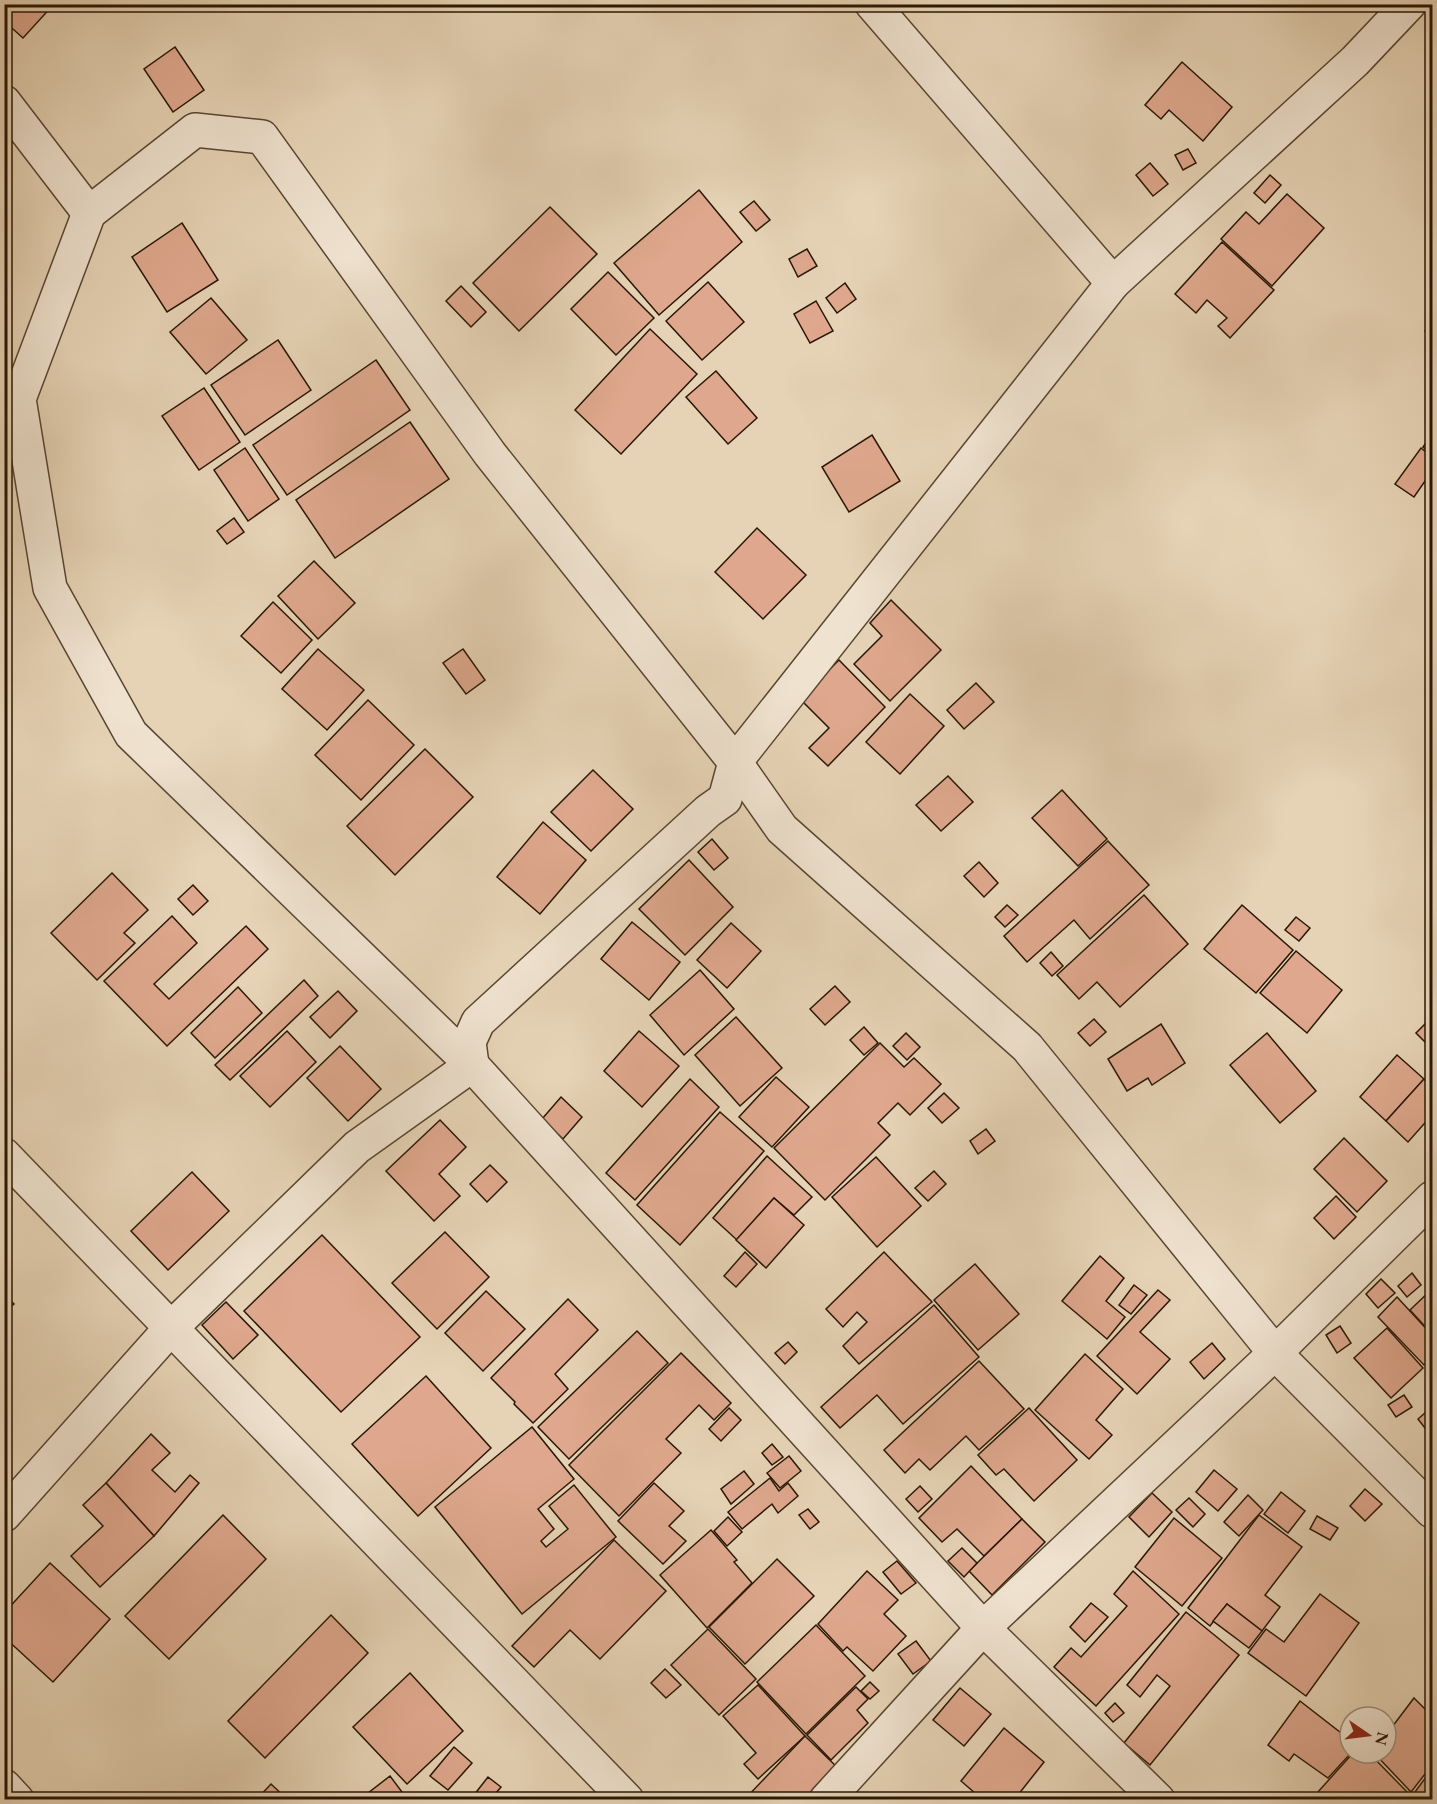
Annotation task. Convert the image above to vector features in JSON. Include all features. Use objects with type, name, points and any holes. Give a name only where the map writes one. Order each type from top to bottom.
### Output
[{"type":"street","points":[[872,4],[1113,283]]},
{"type":"street","points":[[472,1065],[469,1042],[478,1022],[708,811],[724,799],[735,762],[1113,283],[1355,61],[1409,4]]},
{"type":"street","points":[[4,102],[89,213]]},
{"type":"street","points":[[1158,1800],[983,1628],[472,1065],[131,734],[50,588],[19,399],[89,213],[195,130],[262,137],[490,454],[735,762],[782,829],[1027,1047],[1275,1353],[1432,1511]]},
{"type":"street","points":[[4,1515],[170,1329],[357,1148],[472,1065]]},
{"type":"street","points":[[4,1155],[627,1800]]},
{"type":"street","points":[[826,1800],[983,1628],[1275,1353],[1432,1198]]},
{"type":"street","points":[[4,1786],[17,1800]]},
{"type":"building","points":[[4,4],[54,4],[23,38],[4,21]]},
{"type":"building","points":[[175,47],[204,90],[173,112],[144,69]]},
{"type":"building","points":[[1182,62],[1232,107],[1203,141],[1169,110],[1161,119],[1145,105]]},
{"type":"building","points":[[1188,149],[1196,163],[1183,170],[1175,155]]},
{"type":"building","points":[[1150,163],[1168,184],[1153,196],[1136,175]]},
{"type":"building","points":[[1270,175],[1281,185],[1265,203],[1254,193]]},
{"type":"building","points":[[699,190],[742,242],[659,315],[614,263]]},
{"type":"building","points":[[1287,194],[1324,228],[1272,286],[1221,239],[1246,212],[1259,224]]},
{"type":"building","points":[[754,201],[770,220],[756,231],[740,212]]},
{"type":"building","points":[[550,207],[597,254],[519,331],[473,283]]},
{"type":"building","points":[[182,223],[218,280],[167,312],[132,257]]},
{"type":"building","points":[[1222,242],[1274,290],[1230,338],[1218,326],[1227,318],[1207,300],[1196,313],[1175,294]]},
{"type":"building","points":[[807,249],[817,266],[798,277],[789,259]]},
{"type":"building","points":[[608,272],[654,318],[616,355],[571,309]]},
{"type":"building","points":[[708,282],[744,322],[702,360],[666,321]]},
{"type":"building","points":[[845,283],[856,299],[837,313],[826,298]]},
{"type":"building","points":[[461,286],[486,312],[471,327],[446,301]]},
{"type":"building","points":[[211,298],[247,340],[206,374],[170,332]]},
{"type":"building","points":[[816,301],[833,331],[810,343],[794,314]]},
{"type":"building","points":[[1432,321],[1432,337],[1425,331]]},
{"type":"building","points":[[650,329],[697,374],[621,454],[575,410]]},
{"type":"building","points":[[278,340],[311,390],[245,435],[211,385]]},
{"type":"building","points":[[376,360],[410,410],[287,495],[253,445]]},
{"type":"building","points":[[716,371],[757,418],[728,444],[686,397]]},
{"type":"building","points":[[204,388],[240,442],[199,470],[162,416]]},
{"type":"building","points":[[410,422],[449,479],[335,558],[296,500]]},
{"type":"building","points":[[1432,434],[1432,454],[1423,447]]},
{"type":"building","points":[[872,435],[900,481],[849,512],[822,467]]},
{"type":"building","points":[[245,448],[279,499],[248,521],[214,470]]},
{"type":"building","points":[[1421,448],[1432,457],[1432,471],[1414,497],[1395,484]]},
{"type":"building","points":[[234,518],[244,532],[227,544],[217,531]]},
{"type":"building","points":[[757,528],[806,575],[763,619],[715,572]]},
{"type":"building","points":[[314,561],[355,603],[318,639],[278,596]]},
{"type":"building","points":[[891,600],[941,650],[890,701],[854,664],[882,636],[870,623]]},
{"type":"building","points":[[273,602],[312,640],[281,673],[241,636]]},
{"type":"building","points":[[318,649],[364,690],[327,730],[282,689]]},
{"type":"building","points":[[463,649],[485,680],[466,694],[443,663]]},
{"type":"building","points":[[839,660],[885,707],[828,766],[809,748],[829,728],[800,699]]},
{"type":"building","points":[[976,683],[994,702],[964,729],[947,710]]},
{"type":"building","points":[[910,694],[944,726],[900,774],[866,742]]},
{"type":"building","points":[[368,700],[414,745],[361,800],[315,755]]},
{"type":"building","points":[[425,749],[473,797],[395,875],[347,826]]},
{"type":"building","points":[[593,770],[633,809],[591,851],[551,812]]},
{"type":"building","points":[[948,776],[973,802],[941,831],[916,805]]},
{"type":"building","points":[[1062,790],[1107,839],[1078,866],[1032,818]]},
{"type":"building","points":[[543,822],[586,860],[540,914],[497,877]]},
{"type":"building","points":[[712,839],[728,858],[714,870],[698,852]]},
{"type":"building","points":[[1108,841],[1149,885],[1090,939],[1074,920],[1027,962],[1004,936]]},
{"type":"building","points":[[689,860],[733,907],[685,955],[639,909]]},
{"type":"building","points":[[979,862],[998,883],[984,897],[964,876]]},
{"type":"building","points":[[112,873],[148,910],[124,933],[135,943],[97,980],[51,933]]},
{"type":"building","points":[[193,885],[208,901],[193,915],[178,899]]},
{"type":"building","points":[[1144,895],[1188,944],[1120,1007],[1097,982],[1079,999],[1057,975]]},
{"type":"building","points":[[1007,905],[1018,915],[1005,927],[995,917]]},
{"type":"building","points":[[1242,905],[1293,950],[1256,993],[1204,949]]},
{"type":"building","points":[[172,916],[197,943],[154,984],[169,999],[246,926],[268,949],[167,1046],[104,981]]},
{"type":"building","points":[[1296,917],[1310,928],[1299,941],[1285,930]]},
{"type":"building","points":[[632,922],[680,962],[649,1000],[601,959]]},
{"type":"building","points":[[731,923],[761,951],[727,988],[697,960]]},
{"type":"building","points":[[1296,951],[1342,990],[1307,1033],[1260,993]]},
{"type":"building","points":[[1051,952],[1063,966],[1052,976],[1040,963]]},
{"type":"building","points":[[700,970],[734,1009],[684,1055],[650,1015]]},
{"type":"building","points":[[304,980],[318,996],[230,1080],[215,1065]]},
{"type":"building","points":[[835,986],[850,1002],[825,1025],[810,1009]]},
{"type":"building","points":[[238,987],[262,1013],[215,1058],[191,1033]]},
{"type":"building","points":[[338,991],[357,1011],[330,1038],[310,1017]]},
{"type":"building","points":[[736,1017],[782,1068],[740,1106],[695,1055]]},
{"type":"building","points":[[1432,1017],[1432,1043],[1429,1046],[1416,1033]]},
{"type":"building","points":[[1094,1019],[1106,1032],[1090,1046],[1078,1033]]},
{"type":"building","points":[[1161,1024],[1185,1063],[1152,1085],[1148,1078],[1127,1091],[1108,1059]]},
{"type":"building","points":[[864,1027],[878,1043],[864,1055],[850,1040]]},
{"type":"building","points":[[287,1031],[316,1062],[270,1107],[240,1076]]},
{"type":"building","points":[[639,1031],[679,1066],[642,1107],[604,1071]]},
{"type":"building","points":[[906,1033],[920,1047],[907,1060],[893,1046]]},
{"type":"building","points":[[1267,1033],[1316,1091],[1280,1123],[1230,1065]]},
{"type":"building","points":[[880,1043],[904,1067],[914,1058],[941,1084],[910,1115],[898,1103],[878,1123],[890,1135],[825,1200],[774,1148]]},
{"type":"building","points":[[340,1046],[381,1089],[348,1121],[307,1078]]},
{"type":"building","points":[[1397,1055],[1424,1079],[1386,1121],[1360,1097]]},
{"type":"building","points":[[776,1077],[809,1107],[772,1147],[739,1117]]},
{"type":"building","points":[[690,1079],[719,1107],[635,1200],[606,1173]]},
{"type":"building","points":[[1424,1079],[1432,1088],[1432,1115],[1408,1142],[1386,1121]]},
{"type":"building","points":[[944,1093],[959,1108],[942,1123],[928,1108]]},
{"type":"building","points":[[561,1097],[582,1117],[563,1139],[542,1119]]},
{"type":"building","points":[[720,1112],[764,1151],[680,1245],[637,1205]]},
{"type":"building","points":[[440,1120],[466,1147],[439,1174],[460,1196],[434,1221],[386,1171]]},
{"type":"building","points":[[986,1129],[995,1141],[978,1154],[970,1141]]},
{"type":"building","points":[[1344,1138],[1387,1181],[1357,1212],[1314,1169]]},
{"type":"building","points":[[767,1156],[812,1197],[794,1215],[774,1198],[737,1240],[713,1218]]},
{"type":"building","points":[[876,1157],[921,1206],[877,1247],[832,1197]]},
{"type":"building","points":[[490,1165],[507,1182],[487,1202],[470,1184]]},
{"type":"building","points":[[934,1171],[946,1184],[928,1201],[915,1188]]},
{"type":"building","points":[[192,1172],[229,1211],[168,1270],[131,1231]]},
{"type":"building","points":[[1336,1196],[1356,1217],[1334,1239],[1314,1218]]},
{"type":"building","points":[[774,1198],[804,1225],[766,1268],[736,1240]]},
{"type":"building","points":[[445,1232],[489,1277],[437,1329],[392,1283]]},
{"type":"building","points":[[322,1235],[420,1337],[341,1412],[244,1311]]},
{"type":"building","points":[[745,1252],[757,1264],[736,1287],[724,1276]]},
{"type":"building","points":[[884,1252],[932,1302],[859,1364],[843,1346],[867,1322],[857,1312],[843,1327],[826,1309]]},
{"type":"building","points":[[1100,1256],[1124,1278],[1106,1301],[1125,1317],[1107,1339],[1062,1301]]},
{"type":"building","points":[[975,1264],[1019,1314],[978,1350],[934,1300]]},
{"type":"building","points":[[1412,1273],[1421,1285],[1407,1297],[1398,1286]]},
{"type":"building","points":[[1381,1279],[1395,1293],[1378,1308],[1366,1294]]},
{"type":"building","points":[[1134,1285],[1147,1295],[1131,1314],[1119,1305]]},
{"type":"building","points":[[1432,1289],[1432,1334],[1410,1310]]},
{"type":"building","points":[[1158,1290],[1170,1300],[1140,1332],[1170,1359],[1137,1394],[1097,1356]]},
{"type":"building","points":[[486,1291],[525,1329],[483,1371],[445,1333]]},
{"type":"building","points":[[4,1294],[14,1304],[4,1313]]},
{"type":"building","points":[[1397,1297],[1432,1335],[1432,1357],[1424,1365],[1378,1317]]},
{"type":"building","points":[[568,1299],[598,1330],[555,1374],[568,1389],[533,1423],[491,1378]]},
{"type":"building","points":[[226,1302],[258,1335],[233,1359],[202,1325]]},
{"type":"building","points":[[934,1305],[979,1357],[903,1424],[877,1395],[840,1428],[821,1407]]},
{"type":"building","points":[[1340,1326],[1351,1343],[1337,1353],[1326,1335]]},
{"type":"building","points":[[1387,1328],[1423,1368],[1391,1398],[1354,1358]]},
{"type":"building","points":[[637,1331],[668,1363],[569,1459],[538,1427]]},
{"type":"building","points":[[788,1342],[797,1352],[785,1364],[775,1353]]},
{"type":"building","points":[[1212,1343],[1225,1359],[1204,1379],[1190,1362]]},
{"type":"building","points":[[681,1353],[731,1403],[714,1420],[699,1405],[666,1439],[681,1453],[619,1516],[569,1465]]},
{"type":"building","points":[[1085,1354],[1123,1389],[1096,1420],[1112,1435],[1089,1459],[1035,1410]]},
{"type":"building","points":[[979,1361],[1024,1409],[979,1450],[966,1436],[930,1470],[919,1459],[905,1473],[884,1450]]},
{"type":"building","points":[[426,1376],[491,1448],[418,1516],[352,1444]]},
{"type":"building","points":[[1404,1395],[1412,1407],[1396,1417],[1388,1405]]},
{"type":"building","points":[[1432,1407],[1432,1437],[1418,1419]]},
{"type":"building","points":[[729,1408],[741,1420],[721,1441],[709,1429]]},
{"type":"building","points":[[1029,1408],[1077,1460],[1034,1501],[1004,1469],[996,1475],[978,1455]]},
{"type":"building","points":[[532,1427],[574,1479],[538,1509],[554,1529],[541,1541],[546,1547],[568,1529],[549,1506],[574,1485],[616,1537],[522,1614],[435,1507]]},
{"type":"building","points":[[151,1434],[170,1453],[152,1470],[175,1492],[190,1475],[199,1483],[154,1536],[106,1483]]},
{"type":"building","points":[[772,1444],[783,1457],[772,1465],[762,1453]]},
{"type":"building","points":[[789,1456],[801,1471],[780,1488],[767,1473]]},
{"type":"building","points":[[971,1466],[1022,1519],[984,1556],[957,1529],[942,1542],[919,1518]]},
{"type":"building","points":[[1214,1470],[1237,1489],[1218,1511],[1196,1492]]},
{"type":"building","points":[[744,1471],[754,1484],[731,1504],[721,1489]]},
{"type":"building","points":[[770,1478],[779,1491],[788,1483],[798,1496],[778,1513],[772,1504],[742,1529],[728,1512]]},
{"type":"building","points":[[106,1483],[154,1536],[100,1587],[71,1556],[103,1526],[83,1505]]},
{"type":"building","points":[[654,1483],[684,1511],[669,1526],[686,1541],[663,1564],[618,1521]]},
{"type":"building","points":[[920,1486],[932,1499],[918,1512],[906,1499]]},
{"type":"building","points":[[1365,1489],[1382,1504],[1365,1521],[1350,1506]]},
{"type":"building","points":[[1281,1492],[1305,1511],[1288,1533],[1264,1514]]},
{"type":"building","points":[[1152,1493],[1172,1512],[1149,1537],[1129,1517]]},
{"type":"building","points":[[1248,1495],[1263,1510],[1239,1536],[1224,1522]]},
{"type":"building","points":[[1189,1498],[1205,1514],[1193,1527],[1176,1510]]},
{"type":"building","points":[[808,1509],[819,1522],[810,1529],[799,1515]]},
{"type":"building","points":[[223,1515],[266,1559],[169,1659],[125,1616]]},
{"type":"building","points":[[1259,1515],[1302,1547],[1265,1595],[1280,1607],[1262,1631],[1227,1604],[1210,1626],[1188,1608]]},
{"type":"building","points":[[1317,1516],[1338,1528],[1330,1540],[1310,1529]]},
{"type":"building","points":[[728,1517],[742,1532],[727,1546],[714,1531]]},
{"type":"building","points":[[1174,1518],[1222,1558],[1182,1606],[1135,1567]]},
{"type":"building","points":[[1022,1519],[1045,1542],[992,1595],[969,1571]]},
{"type":"building","points":[[711,1530],[737,1560],[734,1562],[752,1583],[707,1628],[660,1575]]},
{"type":"building","points":[[614,1540],[666,1591],[600,1659],[570,1630],[534,1667],[512,1646]]},
{"type":"building","points":[[962,1548],[977,1563],[964,1577],[948,1561]]},
{"type":"building","points":[[777,1559],[814,1596],[745,1664],[709,1627]]},
{"type":"building","points":[[897,1561],[916,1583],[901,1594],[883,1572]]},
{"type":"building","points":[[50,1563],[110,1619],[53,1682],[4,1637],[4,1613]]},
{"type":"building","points":[[867,1571],[898,1600],[884,1614],[906,1636],[873,1671],[847,1647],[843,1651],[818,1624]]},
{"type":"building","points":[[1133,1571],[1179,1614],[1096,1706],[1054,1667],[1071,1648],[1081,1657],[1127,1606],[1114,1594]]},
{"type":"building","points":[[1320,1594],[1359,1623],[1306,1696],[1248,1653],[1266,1629],[1284,1642]]},
{"type":"building","points":[[1091,1603],[1108,1617],[1085,1642],[1070,1627]]},
{"type":"building","points":[[1227,1604],[1262,1631],[1249,1648],[1213,1621]]},
{"type":"building","points":[[1186,1612],[1239,1655],[1150,1765],[1124,1743],[1170,1686],[1157,1675],[1140,1697],[1127,1685]]},
{"type":"building","points":[[331,1615],[368,1653],[265,1758],[228,1721]]},
{"type":"building","points":[[816,1625],[865,1676],[806,1734],[757,1682]]},
{"type":"building","points":[[708,1629],[756,1679],[719,1715],[671,1665]]},
{"type":"building","points":[[916,1641],[931,1661],[913,1674],[898,1654]]},
{"type":"building","points":[[665,1669],[681,1685],[666,1698],[651,1683]]},
{"type":"building","points":[[410,1673],[463,1731],[407,1784],[353,1727]]},
{"type":"building","points":[[870,1682],[879,1691],[870,1699],[861,1691]]},
{"type":"building","points":[[758,1685],[805,1736],[758,1779],[744,1764],[756,1753],[723,1716]]},
{"type":"building","points":[[856,1687],[868,1699],[857,1710],[868,1723],[831,1760],[807,1735]]},
{"type":"building","points":[[960,1688],[991,1714],[964,1746],[933,1720]]},
{"type":"building","points":[[1414,1698],[1432,1716],[1432,1765],[1411,1792],[1385,1765],[1398,1765],[1398,1719]]},
{"type":"building","points":[[1300,1701],[1338,1731],[1338,1765],[1340,1765],[1328,1778],[1294,1754],[1289,1761],[1268,1745]]},
{"type":"building","points":[[1115,1703],[1124,1713],[1113,1722],[1105,1713]]},
{"type":"building","points":[[1004,1728],[1044,1762],[1014,1800],[983,1800],[961,1781]]},
{"type":"building","points":[[805,1736],[840,1770],[812,1800],[744,1800]]},
{"type":"building","points":[[454,1747],[472,1763],[448,1790],[430,1776]]},
{"type":"building","points":[[1342,1765],[1381,1765],[1411,1796],[1408,1800],[1323,1800],[1317,1793]]},
{"type":"building","points":[[1432,1769],[1432,1800],[1416,1800],[1412,1796]]},
{"type":"building","points":[[390,1776],[408,1800],[359,1800]]},
{"type":"building","points":[[488,1777],[501,1787],[490,1800],[480,1800],[474,1795]]},
{"type":"building","points":[[271,1784],[288,1800],[256,1800]]}]
